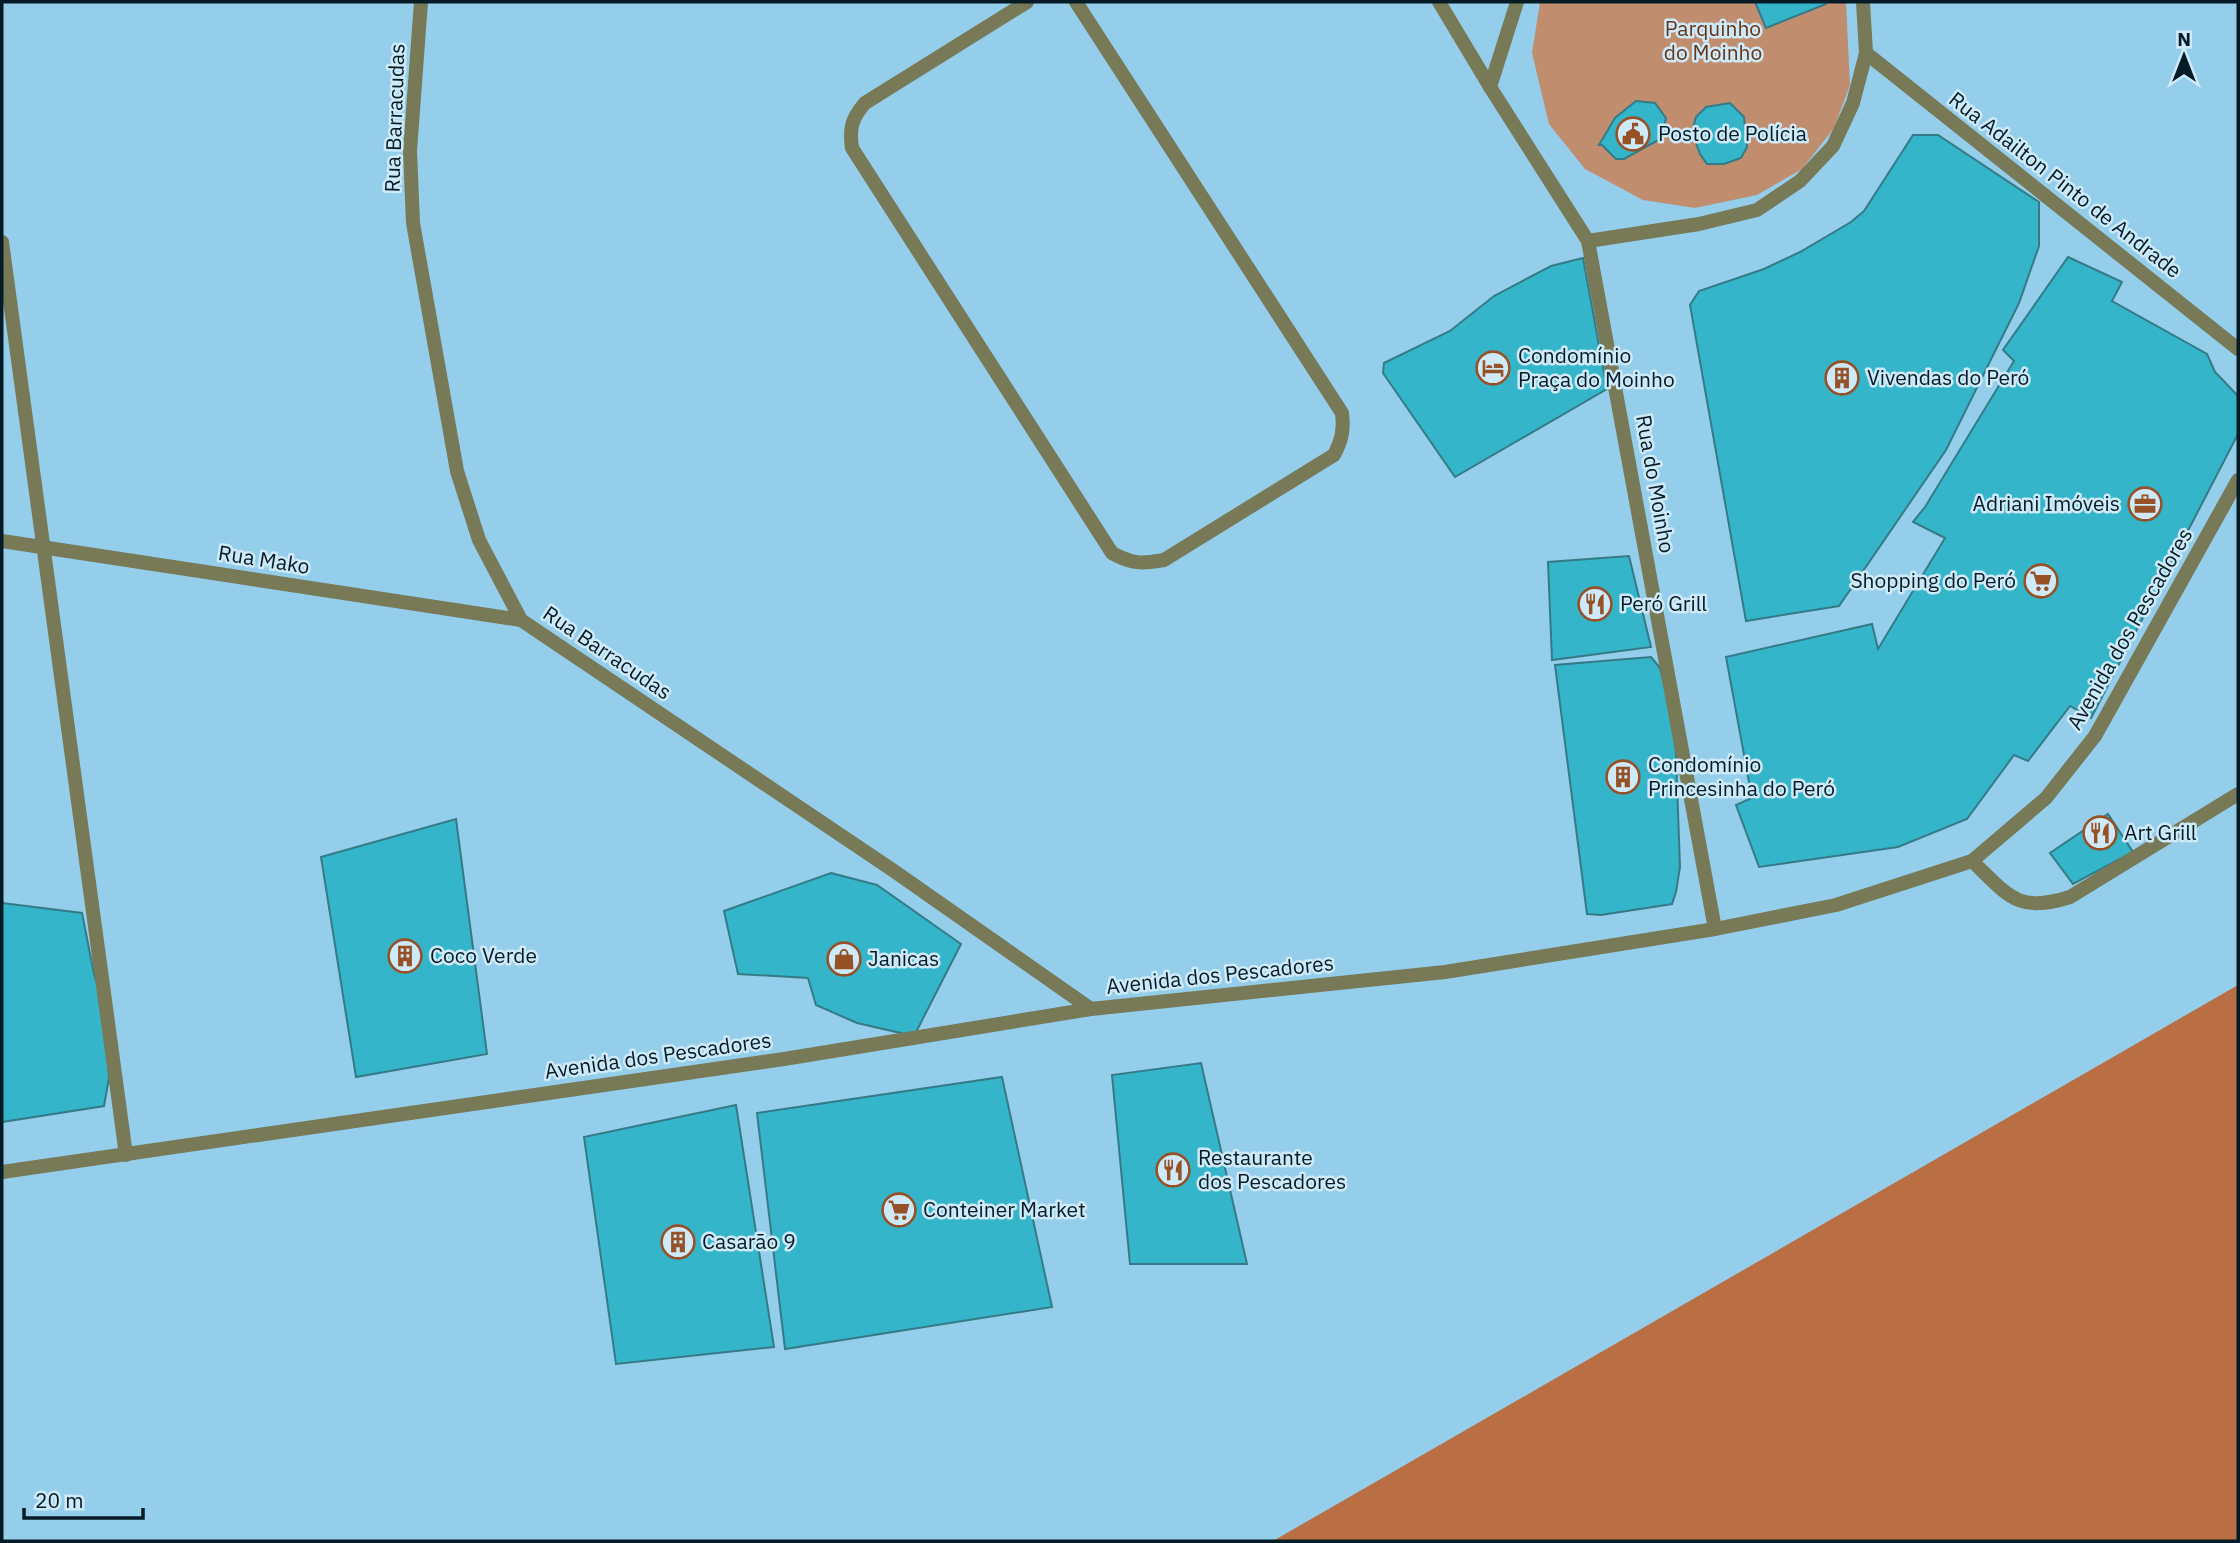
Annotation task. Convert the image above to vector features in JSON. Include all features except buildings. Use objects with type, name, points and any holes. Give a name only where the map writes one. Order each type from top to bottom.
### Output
[{"type":"street","name":"Rua Barracudas","points":[[421,2],[410,151],[414,223],[457,471],[479,540],[521,620],[883,863],[1091,1009]]},
{"type":"street","points":[[1027,2],[865,103],[853,116],[849,131],[852,148],[1112,553],[1127,562],[1145,564],[1164,559],[1334,455],[1341,442],[1344,427],[1342,413],[1076,2]]},
{"type":"street","name":"Rua do Moinho","points":[[1439,2],[1588,241],[1715,929]]},
{"type":"street","points":[[1490,87],[1517,2]]},
{"type":"street","points":[[1588,241],[1699,223],[1757,210],[1800,181],[1833,146],[1853,103],[1866,53],[1863,2]]},
{"type":"street","name":"Rua Adailton Pinto de Andrade","points":[[1866,53],[2238,349]]},
{"type":"street","points":[[2,242],[126,1155]]},
{"type":"street","name":"Avenida dos Pescadores","points":[[2,1172],[770,1061],[1091,1009],[1445,972],[1715,929],[1836,905],[1972,861],[2046,798],[2095,736],[2238,480]]},
{"type":"street","name":"Rua Mako","points":[[2,541],[521,620]]},
{"type":"street","points":[[1972,861],[2011,898],[2029,904],[2048,904],[2070,897],[2238,794]]},
{"type":"green space","name":"Parquinho do Moinho","points":[[1540,2],[1846,2],[1850,85],[1834,128],[1802,169],[1757,195],[1695,208],[1643,200],[1585,169],[1549,124],[1532,53]]},
{"type":"shaded area","points":[[2238,985],[2238,1541],[1273,1541]]},
{"type":"place","name":"Posto de Polícia","points":[[1633,134]]},
{"type":"place","name":"Condomínio Praça do Moinho","points":[[1493,368]]},
{"type":"place","name":"Vivendas do Peró","points":[[1842,378]]},
{"type":"place","name":"Adriani Imóveis","points":[[2145,504]]},
{"type":"place","name":"Shopping do Peró","points":[[2041,581]]},
{"type":"place","name":"Peró Grill","points":[[1595,604]]},
{"type":"place","name":"Condomínio Princesinha do Peró","points":[[1623,777]]},
{"type":"place","name":"Art Grill","points":[[2100,833]]},
{"type":"place","name":"Coco Verde","points":[[405,956]]},
{"type":"place","name":"Janicas","points":[[844,959]]},
{"type":"place","name":"Restaurante dos Pescadores","points":[[1173,1170]]},
{"type":"place","name":"Conteiner Market","points":[[899,1210]]},
{"type":"place","name":"Casarão 9","points":[[678,1242]]}]
